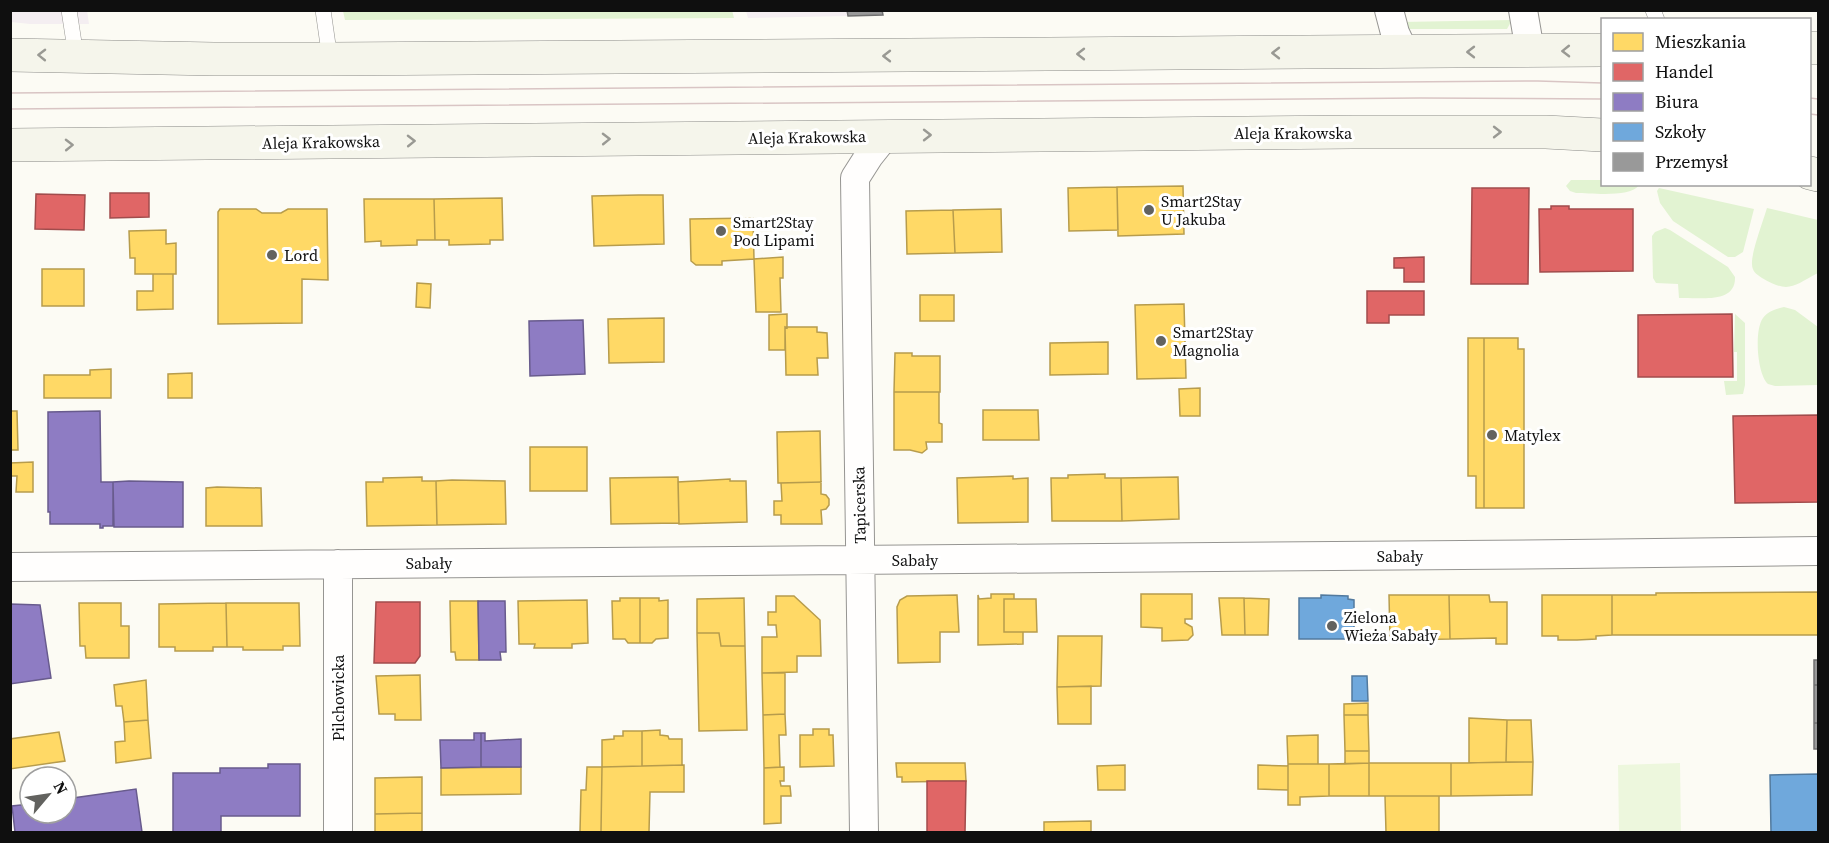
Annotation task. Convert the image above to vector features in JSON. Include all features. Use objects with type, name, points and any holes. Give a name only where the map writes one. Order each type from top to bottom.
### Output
[{"type":"main road","points":[[10,55],[330,59],[1601,50]]},
{"type":"main road","name":"Aleja Krakowska","points":[[10,145],[1439,132],[1546,132],[1601,135]]},
{"type":"street","points":[[1389,10],[1395,33],[1404,52]]},
{"type":"street","points":[[1523,10],[1530,51]]},
{"type":"street","points":[[827,136],[855,178],[868,156],[885,136]]},
{"type":"street","name":"Tapicerska","points":[[855,178],[864,832]]},
{"type":"street","name":"Sabały","points":[[10,567],[1818,551]]},
{"type":"street","name":"Pilchowicka","points":[[338,564],[338,832]]},
{"type":"lane","points":[[69,10],[76,56]]},
{"type":"lane","points":[[322,10],[330,59]]},
{"type":"shaded area","points":[[87,10],[89,24],[11,22],[11,11]]},
{"type":"shaded area","points":[[746,11],[847,11],[848,16],[748,18]]},
{"type":"green space","points":[[732,10],[734,18],[345,20],[343,11]]},
{"type":"green space","points":[[1512,20],[1507,29],[1407,29],[1401,22]]},
{"type":"green space","points":[[1571,180],[1601,180],[1601,186],[1638,186],[1628,192],[1600,194],[1576,193],[1570,191],[1566,186]]},
{"type":"green space","points":[[1659,188],[1754,209],[1743,252],[1735,257],[1728,257],[1673,221],[1660,203],[1657,191]]},
{"type":"green space","points":[[1767,208],[1818,220],[1818,273],[1796,285],[1785,287],[1771,283],[1755,272],[1752,264],[1753,253]]},
{"type":"green space","points":[[1665,228],[1728,267],[1735,277],[1734,286],[1729,292],[1715,298],[1679,298],[1678,284],[1656,283],[1653,278],[1652,236],[1655,232]]},
{"type":"green space","points":[[1784,307],[1795,310],[1818,327],[1818,385],[1775,386],[1768,384],[1764,379],[1758,352],[1760,324],[1767,314]]},
{"type":"green space","points":[[1735,314],[1745,323],[1745,385],[1743,394],[1726,395],[1724,381],[1737,381],[1737,352],[1734,352]]},
{"type":"green space","points":[[1680,763],[1681,832],[1619,832],[1618,765]]},
{"type":"building: Mieszkania","points":[[1183,186],[1184,234],[1118,236],[1117,187]]},
{"type":"building: Mieszkania","points":[[1117,187],[1118,230],[1069,231],[1068,188]]},
{"type":"building: Mieszkania","points":[[663,195],[664,244],[594,246],[592,196]]},
{"type":"building: Mieszkania","points":[[502,198],[503,240],[490,240],[490,244],[449,245],[449,240],[435,240],[434,199]]},
{"type":"building: Mieszkania","points":[[364,199],[434,199],[435,240],[417,240],[417,245],[381,246],[381,241],[365,242]]},
{"type":"building: Mieszkania","points":[[220,209],[256,209],[262,213],[281,213],[288,209],[327,209],[328,280],[302,279],[302,323],[218,324],[218,212]]},
{"type":"building: Mieszkania","points":[[1001,209],[1002,252],[955,253],[953,210]]},
{"type":"building: Mieszkania","points":[[953,210],[955,253],[907,254],[906,211]]},
{"type":"building: Mieszkania","points":[[753,218],[754,259],[722,261],[722,265],[696,265],[691,261],[690,219]]},
{"type":"building: Mieszkania","points":[[166,230],[166,244],[176,243],[176,274],[135,274],[135,258],[130,258],[129,231]]},
{"type":"building: Mieszkania","points":[[783,257],[783,278],[780,278],[781,312],[756,312],[754,259]]},
{"type":"building: Mieszkania","points":[[42,269],[84,269],[84,306],[42,306]]},
{"type":"building: Mieszkania","points":[[153,274],[173,274],[173,309],[137,310],[137,291],[153,291]]},
{"type":"building: Mieszkania","points":[[417,283],[431,284],[430,308],[416,307]]},
{"type":"building: Mieszkania","points":[[920,295],[954,295],[954,321],[920,321]]},
{"type":"building: Mieszkania","name":"Smart2Stay Magnolia","points":[[1184,304],[1186,378],[1137,379],[1135,305]]},
{"type":"building: Mieszkania","points":[[787,314],[785,350],[769,350],[769,315]]},
{"type":"building: Mieszkania","points":[[664,318],[664,362],[609,363],[608,319]]},
{"type":"building: Mieszkania","points":[[785,327],[817,327],[817,332],[827,333],[828,358],[817,358],[818,375],[786,375]]},
{"type":"building: Mieszkania","points":[[1468,338],[1484,338],[1484,508],[1476,508],[1476,476],[1468,476]]},
{"type":"building: Mieszkania","points":[[1484,338],[1518,338],[1518,349],[1524,349],[1524,508],[1484,508]]},
{"type":"building: Mieszkania","points":[[1108,342],[1108,374],[1050,375],[1050,343]]},
{"type":"building: Mieszkania","points":[[895,353],[912,353],[912,356],[940,356],[940,392],[894,392]]},
{"type":"building: Mieszkania","points":[[111,369],[111,398],[44,398],[44,375],[90,375],[90,370]]},
{"type":"building: Mieszkania","points":[[192,373],[192,398],[168,398],[168,374]]},
{"type":"building: Mieszkania","points":[[1200,388],[1200,416],[1180,416],[1179,389]]},
{"type":"building: Mieszkania","points":[[894,392],[939,392],[939,423],[942,424],[942,442],[926,442],[927,449],[922,453],[894,450]]},
{"type":"building: Mieszkania","points":[[983,410],[1038,410],[1039,440],[983,440]]},
{"type":"building: Mieszkania","points":[[10,411],[17,411],[18,450],[10,450]]},
{"type":"building: Mieszkania","points":[[820,431],[821,482],[778,483],[777,432]]},
{"type":"building: Mieszkania","points":[[530,447],[587,447],[587,491],[530,491]]},
{"type":"building: Mieszkania","points":[[33,462],[33,492],[16,492],[17,476],[10,476],[10,463]]},
{"type":"building: Mieszkania","points":[[1105,474],[1105,478],[1121,478],[1122,521],[1052,521],[1051,478]]},
{"type":"building: Mieszkania","points":[[1013,476],[1013,479],[1028,478],[1028,522],[958,523],[957,478]]},
{"type":"building: Mieszkania","points":[[422,477],[422,481],[436,481],[437,525],[367,526],[366,482],[383,482],[383,478]]},
{"type":"building: Mieszkania","points":[[678,477],[679,523],[611,524],[610,478]]},
{"type":"building: Mieszkania","points":[[1178,477],[1179,519],[1122,521],[1121,478]]},
{"type":"building: Mieszkania","points":[[730,479],[730,481],[746,481],[747,522],[679,524],[678,482]]},
{"type":"building: Mieszkania","points":[[436,481],[505,481],[506,524],[437,525]]},
{"type":"building: Mieszkania","points":[[821,482],[821,494],[826,495],[829,499],[829,505],[826,509],[821,510],[822,524],[781,524],[781,515],[774,515],[774,501],[782,501],[781,483]]},
{"type":"building: Mieszkania","points":[[206,488],[261,488],[262,526],[206,526]]},
{"type":"building: Mieszkania","points":[[1818,592],[1818,635],[1612,635],[1612,595]]},
{"type":"building: Mieszkania","points":[[991,594],[1014,594],[1014,599],[1004,599],[1004,632],[1023,632],[1023,644],[978,645],[978,595],[979,599],[991,598]]},
{"type":"building: Mieszkania","points":[[1141,594],[1192,594],[1192,619],[1185,619],[1185,623],[1192,627],[1193,635],[1188,640],[1162,641],[1162,628],[1141,627]]},
{"type":"building: Mieszkania","points":[[957,595],[959,632],[940,632],[940,662],[898,663],[897,607],[900,600],[907,596]]},
{"type":"building: Mieszkania","points":[[1389,595],[1449,595],[1450,639],[1390,640]]},
{"type":"building: Mieszkania","points":[[1449,595],[1489,595],[1490,602],[1507,602],[1507,644],[1496,644],[1496,638],[1450,639]]},
{"type":"building: Mieszkania","points":[[1542,595],[1612,595],[1612,635],[1577,640],[1558,640],[1558,636],[1542,636]]},
{"type":"building: Mieszkania","points":[[776,596],[794,596],[820,620],[821,656],[797,656],[797,672],[762,673],[762,637],[777,637],[776,625],[768,625],[768,612],[776,612]]},
{"type":"building: Mieszkania","points":[[620,598],[640,598],[640,643],[613,639],[612,601],[620,601]]},
{"type":"building: Mieszkania","points":[[640,598],[668,600],[668,638],[656,639],[652,643],[640,643]]},
{"type":"building: Mieszkania","points":[[744,598],[745,646],[721,646],[719,633],[697,633],[697,599]]},
{"type":"building: Mieszkania","points":[[1219,598],[1244,598],[1245,635],[1222,635]]},
{"type":"building: Mieszkania","points":[[1244,598],[1269,599],[1268,635],[1245,635]]},
{"type":"building: Mieszkania","points":[[1004,599],[1036,599],[1037,632],[1004,632]]},
{"type":"building: Mieszkania","points":[[587,600],[588,643],[572,644],[572,648],[534,648],[535,644],[519,644],[518,601]]},
{"type":"building: Mieszkania","points":[[450,601],[478,601],[479,660],[456,660],[455,652],[451,652]]},
{"type":"building: Mieszkania","points":[[79,603],[121,603],[121,626],[129,626],[129,658],[86,658],[85,646],[80,646]]},
{"type":"building: Mieszkania","points":[[226,603],[299,603],[300,646],[283,646],[283,650],[243,650],[243,647],[227,647]]},
{"type":"building: Mieszkania","points":[[226,603],[227,647],[213,647],[213,651],[175,651],[175,647],[159,647],[159,604]]},
{"type":"building: Mieszkania","points":[[697,633],[719,633],[721,646],[745,646],[747,730],[699,731]]},
{"type":"building: Mieszkania","points":[[1058,636],[1102,636],[1101,686],[1057,687]]},
{"type":"building: Mieszkania","points":[[762,673],[785,673],[785,714],[763,715]]},
{"type":"building: Mieszkania","points":[[420,675],[421,720],[395,720],[395,714],[379,714],[376,676]]},
{"type":"building: Mieszkania","points":[[146,680],[148,720],[124,722],[122,706],[116,706],[114,685]]},
{"type":"building: Mieszkania","points":[[1091,686],[1091,724],[1058,724],[1057,687]]},
{"type":"building: Mieszkania","points":[[1368,703],[1368,715],[1344,715],[1344,704]]},
{"type":"building: Mieszkania","points":[[785,714],[786,735],[779,735],[780,767],[764,768],[763,715]]},
{"type":"building: Mieszkania","points":[[1344,715],[1368,715],[1369,751],[1345,751]]},
{"type":"building: Mieszkania","points":[[1469,718],[1507,720],[1506,762],[1469,763]]},
{"type":"building: Mieszkania","points":[[148,720],[151,758],[116,763],[115,742],[125,741],[124,722]]},
{"type":"building: Mieszkania","points":[[1507,720],[1531,720],[1533,762],[1506,762]]},
{"type":"building: Mieszkania","points":[[813,729],[829,729],[829,735],[833,735],[834,766],[800,767],[800,735],[813,735]]},
{"type":"building: Mieszkania","points":[[660,730],[660,735],[668,736],[669,739],[682,739],[682,765],[642,766],[642,731]]},
{"type":"building: Mieszkania","points":[[623,731],[642,731],[642,766],[602,767],[602,740],[623,736]]},
{"type":"building: Mieszkania","points":[[59,732],[65,761],[18,765],[18,768],[10,769],[10,739]]},
{"type":"building: Mieszkania","points":[[1318,735],[1318,764],[1288,764],[1287,736]]},
{"type":"building: Mieszkania","points":[[1345,751],[1369,751],[1369,763],[1345,764]]},
{"type":"building: Mieszkania","points":[[1533,762],[1532,795],[1451,796],[1451,763]]},
{"type":"building: Mieszkania","points":[[896,763],[965,763],[966,781],[902,782],[902,777],[897,777]]},
{"type":"building: Mieszkania","points":[[1369,763],[1369,796],[1329,796],[1329,764]]},
{"type":"building: Mieszkania","points":[[1369,763],[1451,763],[1451,796],[1369,796]]},
{"type":"building: Mieszkania","points":[[1288,764],[1329,764],[1329,796],[1300,797],[1300,805],[1288,805]]},
{"type":"building: Mieszkania","points":[[684,765],[684,792],[650,792],[649,832],[601,832],[602,767]]},
{"type":"building: Mieszkania","points":[[1125,765],[1125,790],[1098,790],[1097,766]]},
{"type":"building: Mieszkania","points":[[1258,765],[1288,766],[1288,790],[1258,789]]},
{"type":"building: Mieszkania","points":[[521,767],[521,794],[441,795],[441,768]]},
{"type":"building: Mieszkania","points":[[587,767],[602,767],[601,832],[580,832],[581,790],[586,790]]},
{"type":"building: Mieszkania","points":[[784,767],[784,781],[780,781],[781,786],[790,786],[791,796],[781,796],[781,823],[764,824],[764,768]]},
{"type":"building: Mieszkania","points":[[422,777],[422,813],[375,814],[375,778]]},
{"type":"building: Mieszkania","points":[[1385,796],[1439,796],[1439,832],[1386,832]]},
{"type":"building: Mieszkania","points":[[422,813],[422,832],[375,832],[375,814]]},
{"type":"building: Mieszkania","points":[[1091,821],[1091,832],[1044,832],[1044,822]]},
{"type":"building: Handel","points":[[1472,188],[1529,188],[1528,284],[1471,284]]},
{"type":"building: Handel","points":[[110,193],[149,193],[149,217],[110,218]]},
{"type":"building: Handel","points":[[36,194],[85,195],[84,230],[35,229]]},
{"type":"building: Handel","points":[[1551,206],[1569,206],[1569,209],[1633,209],[1633,271],[1540,272],[1539,209],[1551,209]]},
{"type":"building: Handel","points":[[1424,257],[1424,282],[1404,282],[1404,268],[1394,268],[1394,258]]},
{"type":"building: Handel","points":[[1367,291],[1424,291],[1424,315],[1389,315],[1389,323],[1367,323]]},
{"type":"building: Handel","points":[[1732,314],[1733,377],[1638,377],[1638,315]]},
{"type":"building: Handel","points":[[1818,415],[1818,502],[1735,503],[1733,416]]},
{"type":"building: Handel","points":[[376,602],[420,602],[420,656],[415,663],[374,663]]},
{"type":"building: Handel","points":[[927,781],[966,781],[965,832],[927,832]]},
{"type":"building: Biura","points":[[583,320],[585,374],[530,376],[529,321]]},
{"type":"building: Biura","points":[[100,411],[101,482],[113,482],[113,526],[100,528],[100,524],[50,524],[48,412]]},
{"type":"building: Biura","points":[[113,482],[183,482],[183,527],[114,527]]},
{"type":"building: Biura","points":[[478,601],[505,601],[506,652],[500,652],[501,660],[479,660]]},
{"type":"building: Biura","points":[[10,604],[40,605],[51,678],[10,684]]},
{"type":"building: Biura","points":[[474,733],[481,733],[481,767],[441,768],[440,740],[474,740]]},
{"type":"building: Biura","points":[[481,733],[485,733],[485,741],[521,739],[521,767],[481,767]]},
{"type":"building: Biura","points":[[268,764],[300,764],[300,816],[221,816],[221,832],[173,832],[173,773],[220,773],[220,768],[268,768]]},
{"type":"building: Biura","points":[[136,789],[142,832],[15,832],[12,806],[18,805],[18,825],[78,825],[78,797]]},
{"type":"building: Szkoły","points":[[1321,595],[1348,596],[1348,599],[1354,600],[1354,639],[1299,639],[1299,598],[1321,598]]},
{"type":"building: Szkoły","points":[[1352,676],[1367,676],[1368,701],[1352,701]]},
{"type":"building: Szkoły","points":[[1818,774],[1818,832],[1771,832],[1770,775]]},
{"type":"building: Przemysł","points":[[847,10],[882,10],[883,15],[848,16]]},
{"type":"building: Przemysł","points":[[1814,660],[1818,660],[1818,685],[1814,685]]},
{"type":"building: Przemysł","points":[[1814,685],[1818,685],[1818,723],[1814,723]]},
{"type":"building: Przemysł","points":[[1814,723],[1818,723],[1818,749],[1814,749]]},
{"type":"tram line","points":[[10,93],[1538,81],[1601,83]]},
{"type":"tram line","points":[[10,109],[1420,98],[1601,99]]},
{"type":"tram line","points":[[1811,98],[1818,99]]},
{"type":"tram line","points":[[1811,114],[1818,115]]},
{"type":"place","name":"Smart2Stay U Jakuba","points":[[1149,210]]},
{"type":"place","name":"Smart2Stay Pod Lipami","points":[[721,231]]},
{"type":"place","name":"Lord","points":[[272,255]]},
{"type":"place","name":"Smart2Stay Magnolia","points":[[1161,341]]},
{"type":"place","name":"Matylex","points":[[1492,435]]},
{"type":"place","name":"Zielona Wieża Sabały","points":[[1332,626]]}]
